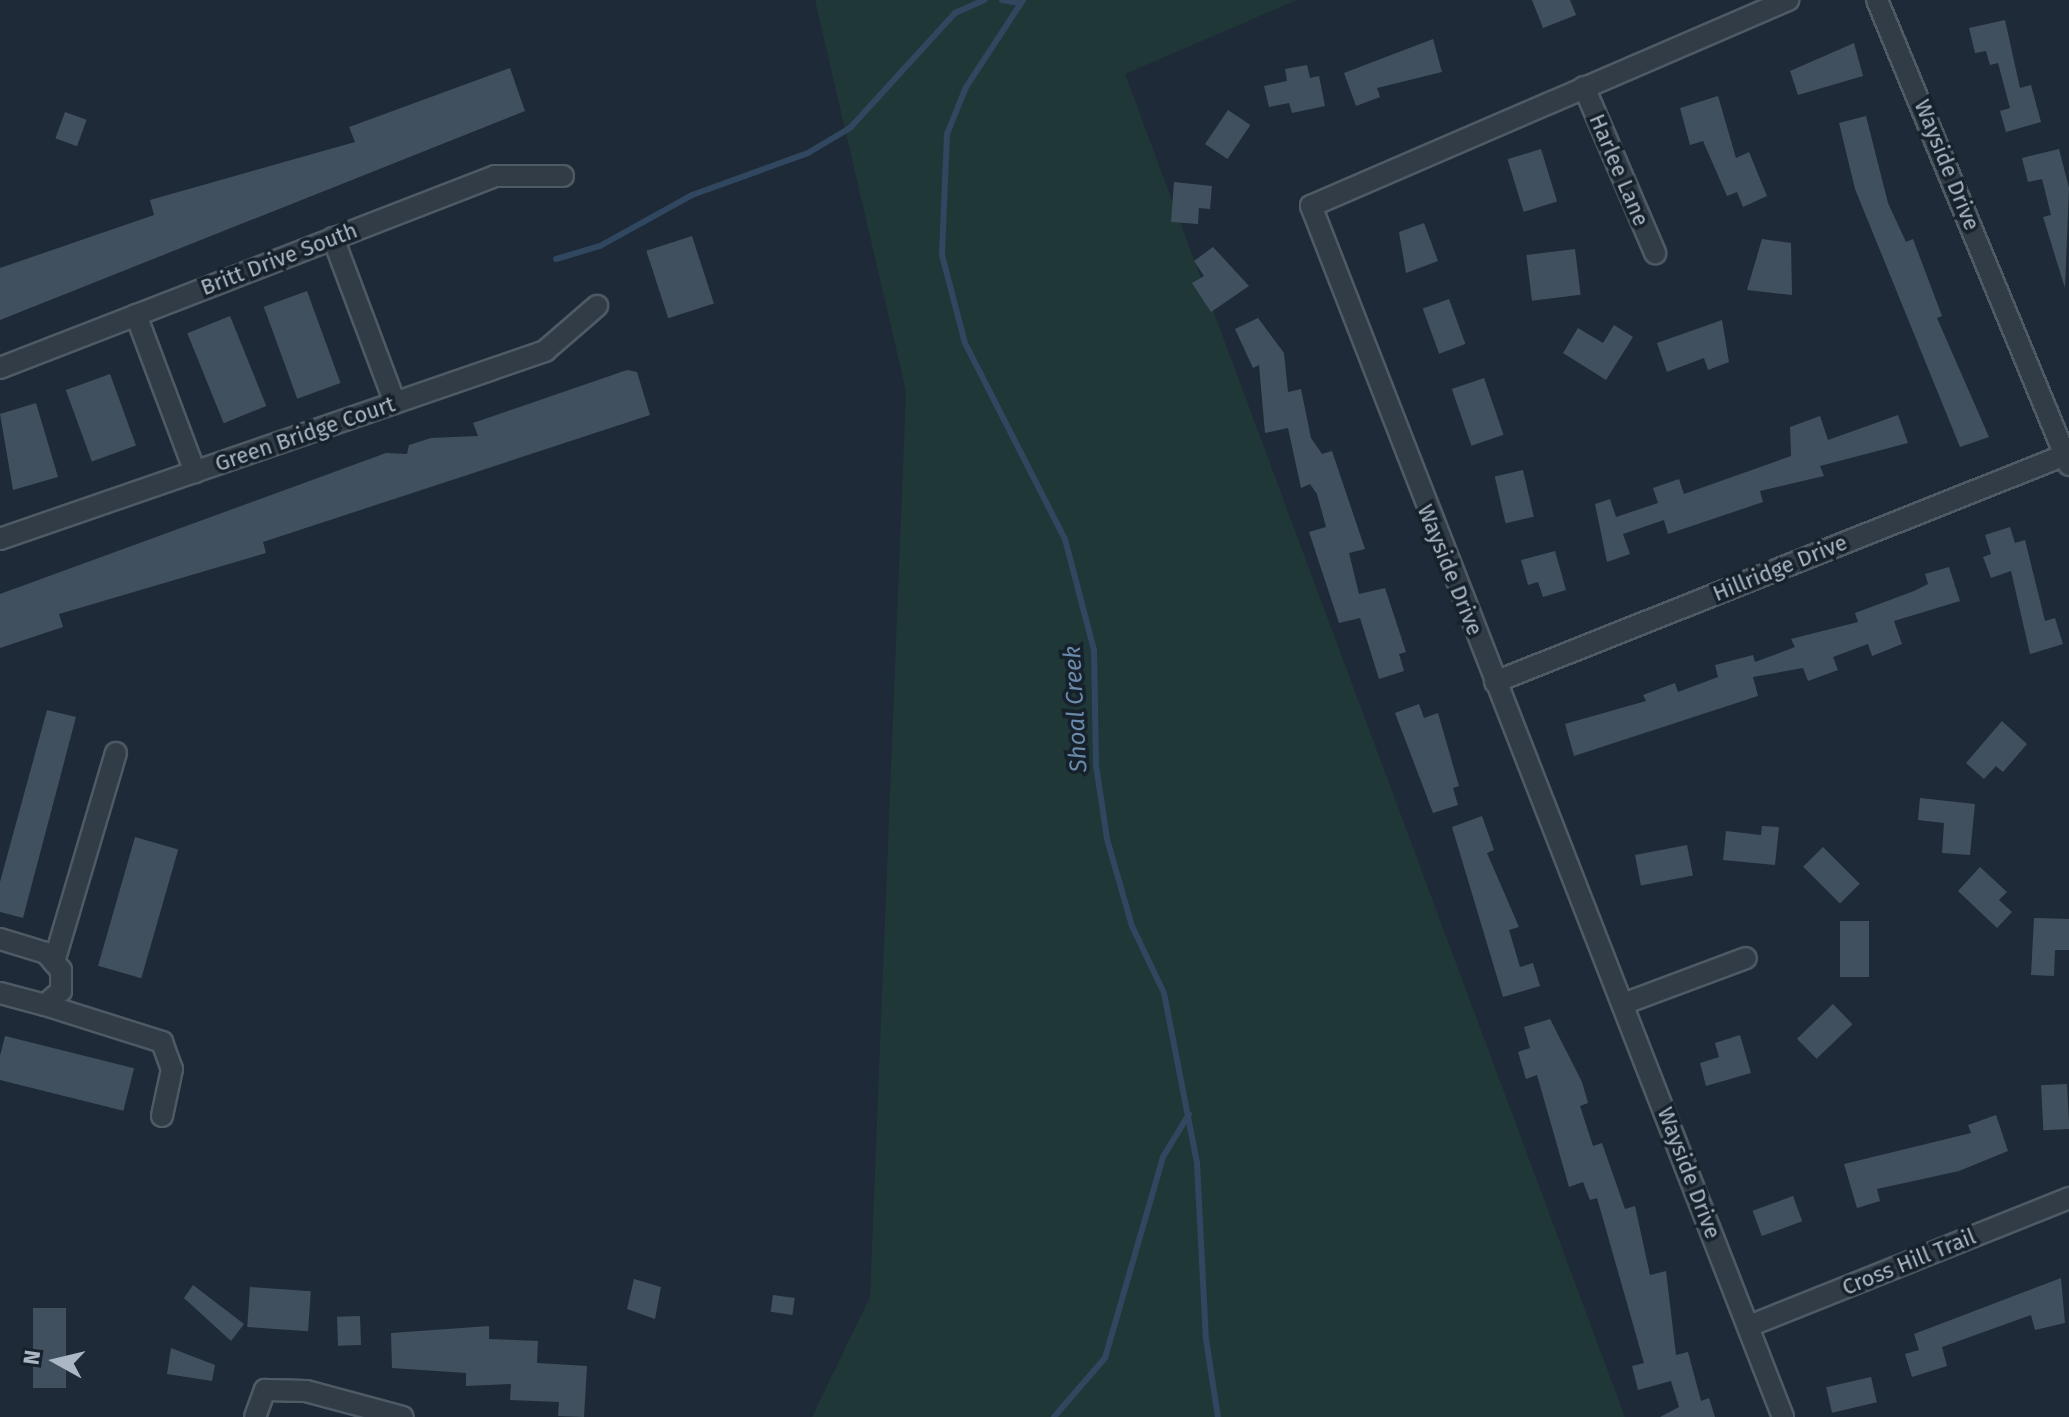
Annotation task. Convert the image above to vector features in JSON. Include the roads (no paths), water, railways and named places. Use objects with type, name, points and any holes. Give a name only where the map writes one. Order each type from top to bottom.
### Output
[{"type":"street","name":"Wayside Drive","points":[[1783,1417],[1311,206],[1788,0]]},
{"type":"street","name":"Wayside Drive","points":[[1877,0],[2067,460]]},
{"type":"street","name":"Harlee Lane","points":[[1584,87],[1655,253]]},
{"type":"street","name":"Britt Drive South","points":[[0,368],[495,176],[563,176]]},
{"type":"street","points":[[333,238],[395,403]]},
{"type":"street","name":"Green Bridge Court","points":[[0,539],[545,351],[597,306]]},
{"type":"street","points":[[136,315],[195,472]]},
{"type":"street","name":"Hillridge Drive","points":[[1495,682],[2067,460]]},
{"type":"street","points":[[45,1005],[61,991],[54,962],[116,753]]},
{"type":"street","points":[[0,939],[54,962]]},
{"type":"street","points":[[1623,1004],[1746,958]]},
{"type":"street","points":[[0,993],[162,1042],[172,1069],[162,1116]]},
{"type":"street","name":"Cross Hill Trail","points":[[1749,1326],[2069,1198]]},
{"type":"street","points":[[255,1417],[265,1390],[306,1391],[403,1417]]},
{"type":"waterway","points":[[556,259],[600,246],[692,195],[808,153],[850,128],[955,13],[984,0]]},
{"type":"waterway","points":[[1002,0],[1019,3]]},
{"type":"waterway","name":"Shoal Creek","points":[[1023,0],[966,87],[947,134],[942,255],[965,343],[1065,539],[1094,650],[1096,765],[1107,839],[1132,926],[1164,993],[1197,1163],[1206,1339],[1218,1417]]},
{"type":"waterway","name":"Shoal Creek","points":[[1054,1417],[1105,1358],[1163,1157],[1189,1114]]}]
